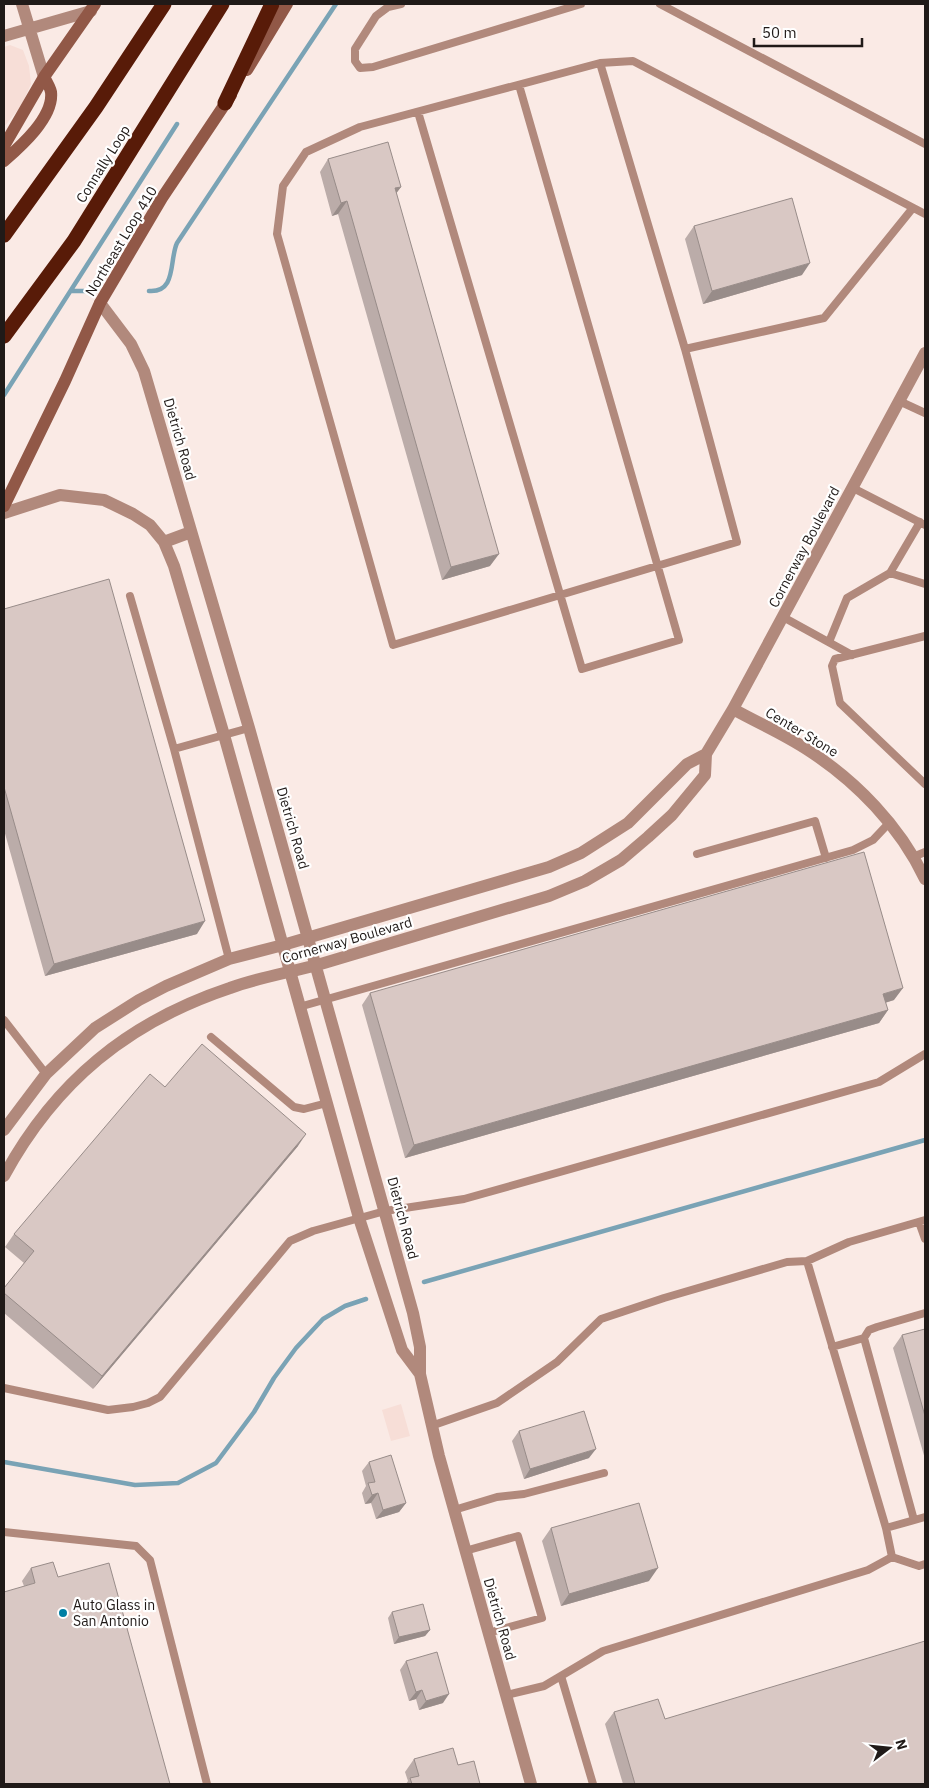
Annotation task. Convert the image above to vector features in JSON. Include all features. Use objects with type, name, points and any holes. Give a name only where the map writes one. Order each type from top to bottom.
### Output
[{"type":"highway","points":[[4,235],[96,107],[164,4]]},
{"type":"highway","name":"Connally Loop","points":[[4,336],[74,241],[222,4]]},
{"type":"highway","points":[[225,103],[272,4]]},
{"type":"main road","name":"Northeast Loop 410","points":[[4,506],[65,381],[100,303],[162,198],[247,70],[287,4]]},
{"type":"main road","points":[[4,146],[44,77],[93,7]]},
{"type":"main road","points":[[4,161],[35,130],[45,116],[51,101],[51,90],[44,77]]},
{"type":"street","points":[[22,4],[44,77]]},
{"type":"street","points":[[4,36],[93,7]]},
{"type":"street","name":"Dietrich Road","points":[[100,303],[131,344],[144,371],[249,728],[413,1313],[420,1347],[420,1374],[432,1426],[465,1551],[531,1784]]},
{"type":"street","name":"Cornerway Boulevard","points":[[4,1176],[34,1127],[58,1096],[86,1068],[127,1036],[166,1015],[230,988],[316,966],[549,896],[585,882],[621,860],[672,815],[705,775],[706,754],[733,709],[925,353]]},
{"type":"street","name":"Dietrich Road","points":[[4,512],[60,495],[104,500],[133,514],[150,525],[164,542],[174,566],[224,735],[359,1218],[402,1350],[420,1374]]},
{"type":"street","points":[[164,542],[191,532]]},
{"type":"street","name":"Center Stone","points":[[733,709],[806,749],[835,768],[861,791],[889,823],[925,878]]},
{"type":"street","name":"Cornerway Boulevard","points":[[4,1130],[46,1074],[95,1028],[139,1000],[190,974],[229,959],[283,946],[549,867],[581,853],[628,823],[687,764],[706,754]]},
{"type":"lane","points":[[401,4],[388,7],[376,16],[355,48],[355,61],[360,68],[373,67],[581,4]]},
{"type":"lane","points":[[660,4],[925,144]]},
{"type":"lane","points":[[600,63],[685,350],[737,542],[393,645],[277,234],[282,186],[306,152],[360,127],[600,63],[633,61],[912,209],[925,214]]},
{"type":"lane","points":[[418,112],[582,669],[679,640],[519,85]]},
{"type":"lane","points":[[685,350],[824,318],[912,209]]},
{"type":"lane","points":[[899,401],[925,413]]},
{"type":"lane","points":[[829,642],[847,598],[890,573],[922,524],[853,488]]},
{"type":"lane","points":[[890,573],[925,584]]},
{"type":"lane","points":[[130,596],[174,749],[229,959]]},
{"type":"lane","points":[[783,617],[852,655]]},
{"type":"lane","points":[[925,636],[836,659],[832,666],[840,703],[925,784]]},
{"type":"lane","points":[[174,749],[249,728]]},
{"type":"lane","points":[[697,854],[815,821],[826,858]]},
{"type":"lane","points":[[299,1007],[853,850],[873,840],[889,823]]},
{"type":"lane","points":[[913,857],[925,852]]},
{"type":"lane","points":[[4,1020],[46,1074]]},
{"type":"lane","points":[[211,1037],[294,1106],[304,1109],[326,1103]]},
{"type":"lane","points":[[4,1388],[108,1410],[148,1403],[160,1397],[290,1241],[313,1231],[385,1211],[464,1199],[879,1082],[925,1054]]},
{"type":"lane","points":[[432,1426],[497,1403],[557,1362],[601,1319],[664,1298],[778,1265],[807,1261],[849,1242],[922,1221],[925,1239]]},
{"type":"lane","points":[[807,1261],[886,1528],[892,1557]]},
{"type":"lane","points":[[832,1347],[864,1338],[869,1330],[877,1327],[925,1313]]},
{"type":"lane","points":[[864,1338],[914,1520]]},
{"type":"lane","points":[[454,1510],[496,1498],[524,1494],[604,1473]]},
{"type":"lane","points":[[886,1528],[925,1517]]},
{"type":"lane","points":[[4,1532],[136,1546],[150,1560],[207,1784]]},
{"type":"lane","points":[[465,1551],[518,1536],[542,1618],[488,1633]]},
{"type":"lane","points":[[506,1695],[544,1686],[603,1651],[868,1570],[892,1557],[919,1566],[925,1564]]},
{"type":"lane","points":[[561,1676],[593,1784]]},
{"type":"shaded area","points":[[10,45],[23,50],[29,66],[31,84],[21,106],[4,127],[4,47]]},
{"type":"shaded area","points":[[401,1404],[410,1436],[391,1441],[382,1410]]},
{"type":"building","points":[[388,142],[401,187],[395,188],[499,554],[451,567],[347,201],[341,203],[328,159]]},
{"type":"building","points":[[792,198],[810,263],[712,291],[694,226]]},
{"type":"building","points":[[109,579],[205,921],[54,964],[4,787],[4,609]]},
{"type":"building","points":[[864,852],[903,988],[883,994],[888,1010],[414,1145],[370,993]]},
{"type":"building","points":[[202,1044],[306,1134],[102,1376],[4,1293],[4,1288],[34,1251],[14,1234],[150,1074],[165,1087]]},
{"type":"building","points":[[925,1329],[925,1416],[902,1335]]},
{"type":"building","points":[[584,1411],[596,1449],[530,1469],[519,1431]]},
{"type":"building","points":[[391,1455],[406,1503],[383,1510],[378,1493],[372,1495],[368,1483],[375,1482],[369,1462]]},
{"type":"building","points":[[639,1503],[658,1568],[569,1594],[551,1528]]},
{"type":"building","points":[[53,1562],[58,1577],[109,1563],[170,1784],[4,1784],[4,1592],[35,1583],[31,1568]]},
{"type":"building","points":[[423,1604],[430,1630],[399,1637],[392,1612]]},
{"type":"building","points":[[925,1641],[925,1784],[635,1784],[614,1712],[658,1699],[665,1719]]},
{"type":"building","points":[[437,1652],[449,1694],[426,1701],[422,1690],[416,1692],[406,1661]]},
{"type":"building","points":[[453,1748],[458,1765],[474,1761],[480,1784],[412,1784],[410,1778],[419,1776],[414,1759]]},
{"type":"waterway","points":[[149,291],[164,287],[168,281],[177,243],[336,4]]},
{"type":"waterway","points":[[4,395],[177,124]]},
{"type":"waterway","points":[[71,291],[92,291]]},
{"type":"waterway","points":[[424,1282],[925,1140]]},
{"type":"waterway","points":[[4,1462],[135,1485],[178,1483],[216,1463],[254,1412],[274,1378],[296,1348],[323,1319],[345,1306],[366,1299]]},
{"type":"place","name":"Auto Glass in San Antonio","points":[[63,1613]]}]
